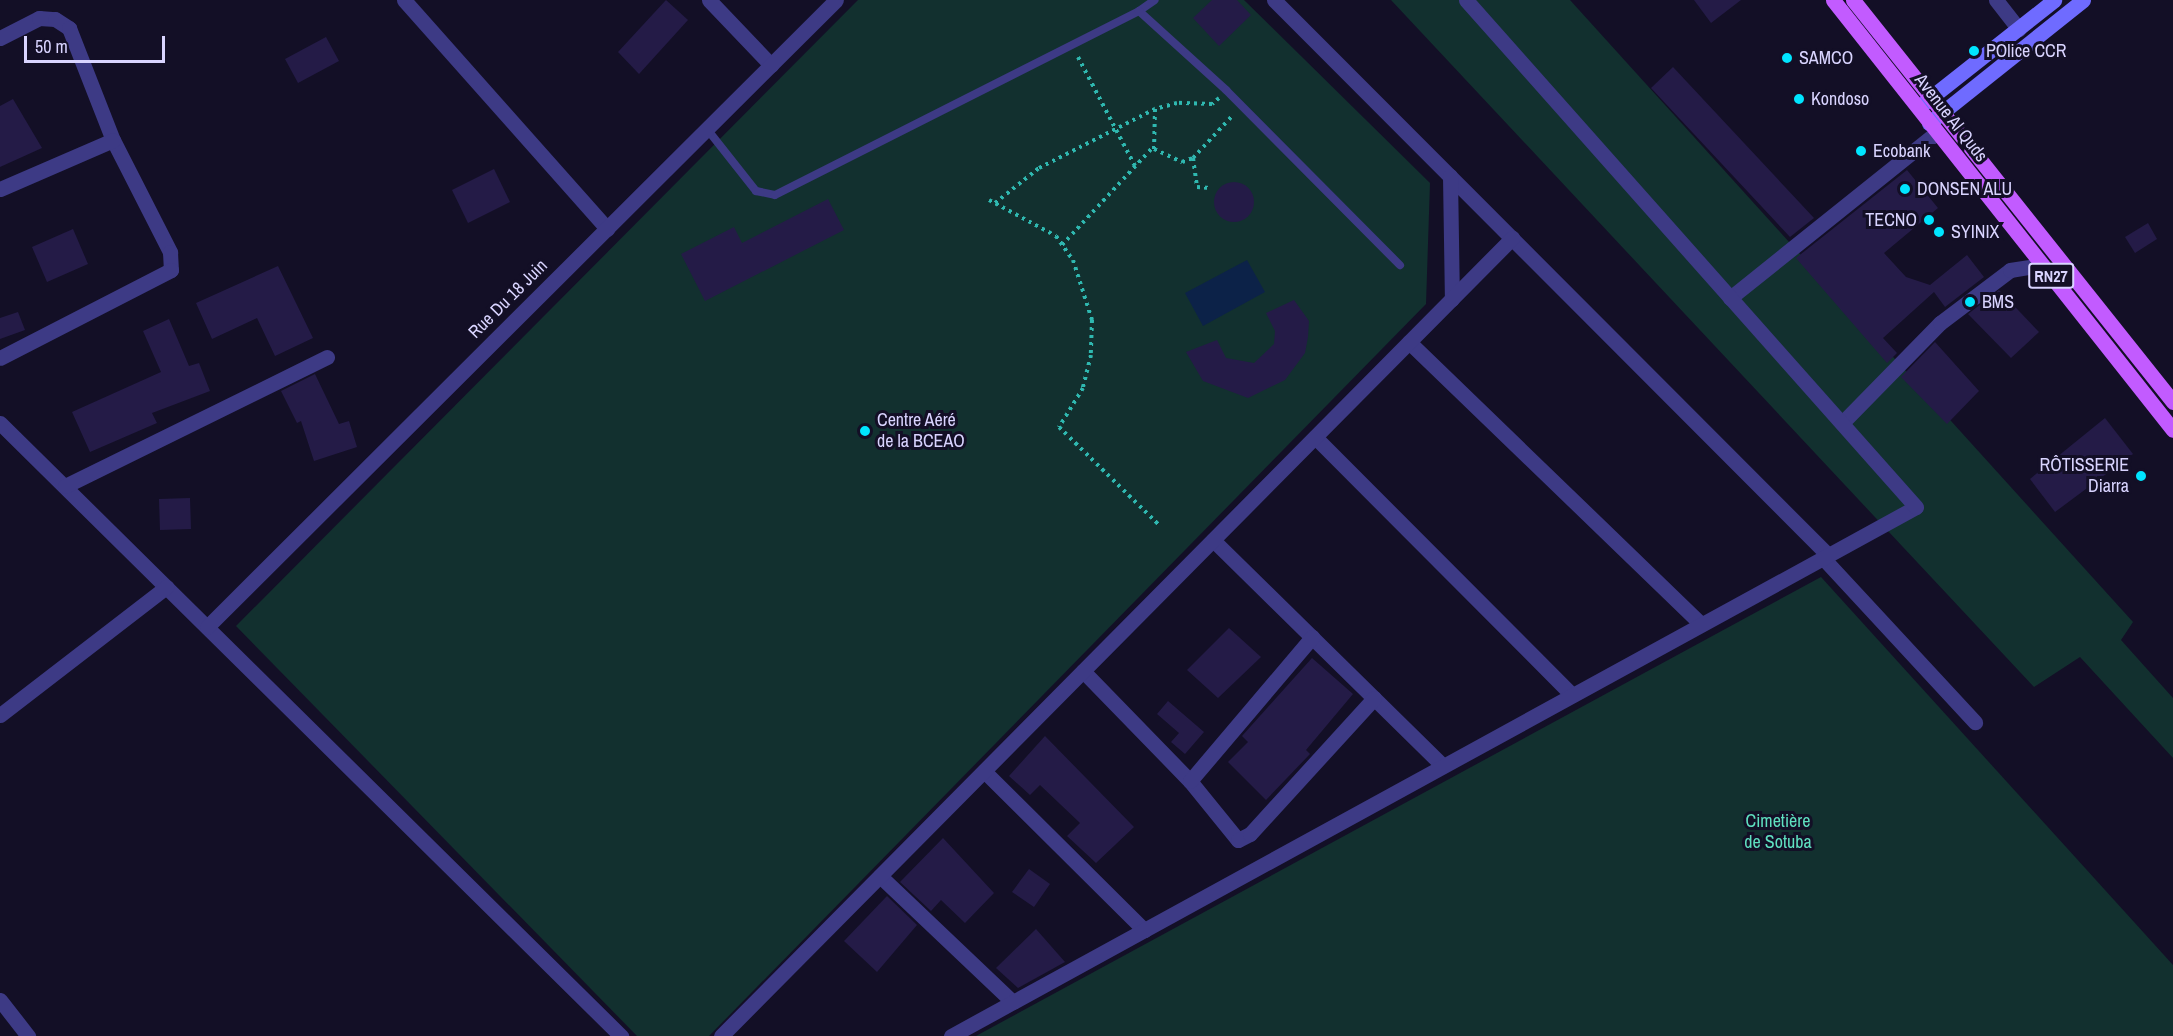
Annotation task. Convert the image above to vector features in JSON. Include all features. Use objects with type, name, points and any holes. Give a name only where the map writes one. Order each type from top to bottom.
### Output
[{"type":"main road","name":"Avenue Al Quds","points":[[1833,0],[2173,430]]},
{"type":"main road","name":"Avenue Al Quds","points":[[1854,0],[2173,402]]},
{"type":"main road","points":[[1918,108],[2054,0]]},
{"type":"main road","points":[[1933,128],[1943,113],[2083,0]]},
{"type":"street","points":[[404,0],[607,229]]},
{"type":"street","points":[[709,0],[771,65]]},
{"type":"street","name":"Rue Du 18 Juin","points":[[207,627],[836,0]]},
{"type":"street","points":[[1274,0],[1825,556],[1975,722]]},
{"type":"street","points":[[951,1036],[1916,507],[1466,0]]},
{"type":"street","points":[[1996,0],[2019,29]]},
{"type":"street","points":[[0,38],[39,18],[55,19],[69,28],[113,140],[170,252],[171,270],[0,358]]},
{"type":"street","points":[[1730,297],[1933,128]]},
{"type":"street","points":[[0,189],[113,140]]},
{"type":"street","points":[[1450,176],[1452,299]]},
{"type":"street","points":[[721,1036],[1512,238]]},
{"type":"street","points":[[1842,423],[1940,323],[2010,270],[2042,265]]},
{"type":"street","points":[[1409,342],[1701,624]]},
{"type":"street","points":[[65,486],[327,357]]},
{"type":"street","points":[[0,423],[621,1036]]},
{"type":"street","points":[[1315,437],[1572,695]]},
{"type":"street","points":[[1213,540],[1443,766]]},
{"type":"street","points":[[0,715],[166,587]]},
{"type":"street","points":[[1190,781],[1312,637]]},
{"type":"street","points":[[1083,671],[1190,781],[1238,840],[1250,834],[1374,698]]},
{"type":"street","points":[[984,771],[1144,930]]},
{"type":"street","points":[[880,876],[1013,1002]]},
{"type":"street","points":[[0,1000],[28,1036]]},
{"type":"lane","points":[[706,129],[756,191],[775,195],[1139,12],[1155,0]]},
{"type":"lane","points":[[1139,12],[1242,106],[1400,265]]},
{"type":"path","points":[[1072,45],[1135,166]]},
{"type":"path","points":[[995,203],[1039,168],[1155,109],[1177,103],[1212,104]]},
{"type":"path","points":[[1153,146],[1182,162],[1193,158],[1242,106]]},
{"type":"path","points":[[1062,246],[1153,146],[1155,109]]},
{"type":"path","points":[[1193,158],[1197,187],[1210,188]]},
{"type":"path","points":[[989,200],[1024,216],[1062,246],[1073,260],[1092,320],[1083,388],[1059,427],[1160,526]]},
{"type":"green space","name":"Centre Aéré de la BCEAO","points":[[858,0],[1244,0],[1430,183],[1426,304],[709,1036],[637,1036],[236,626]]},
{"type":"green space","points":[[1391,0],[1570,0],[2133,622],[2121,640],[2173,698],[2173,758],[2080,657],[2034,687]]},
{"type":"green space","name":"Cimetière de Sotuba","points":[[1821,577],[2173,965],[2173,1036],[976,1036]]},
{"type":"water","points":[[1247,260],[1265,292],[1203,326],[1185,293]]},
{"type":"building","points":[[666,0],[688,20],[639,74],[618,52]]},
{"type":"building","points":[[1212,0],[1237,0],[1251,15],[1219,46],[1193,18]]},
{"type":"building","points":[[1694,0],[1741,0],[1711,23]]},
{"type":"building","points":[[326,37],[339,61],[298,83],[285,59]]},
{"type":"building","points":[[1673,67],[1814,218],[1790,237],[1651,88]]},
{"type":"building","points":[[13,99],[42,148],[0,167],[0,106]]},
{"type":"building","points":[[494,169],[510,202],[468,223],[452,190]]},
{"type":"building","points":[[1907,170],[1938,208],[1884,253],[1906,277],[1930,285],[1967,255],[1984,277],[1945,307],[1934,292],[1883,338],[1897,353],[1887,363],[1796,258]]},
{"type":"building","points":[[1234,182],[1242,183],[1248,188],[1253,194],[1253,210],[1248,216],[1242,221],[1234,222],[1226,221],[1220,216],[1215,210],[1214,202],[1215,194],[1220,188],[1226,183]]},
{"type":"building","points":[[828,199],[844,230],[705,301],[681,254],[734,227],[742,243]]},
{"type":"building","points":[[2148,223],[2157,239],[2135,253],[2125,237]]},
{"type":"building","points":[[73,229],[88,264],[47,282],[32,247]]},
{"type":"building","points":[[278,266],[313,338],[275,356],[257,318],[212,339],[196,303]]},
{"type":"building","points":[[1999,290],[2039,332],[2011,358],[1968,314]]},
{"type":"building","points":[[1294,300],[1309,321],[1308,337],[1305,353],[1285,380],[1248,398],[1203,381],[1186,352],[1217,340],[1226,358],[1254,363],[1274,344],[1275,331],[1266,313]]},
{"type":"building","points":[[18,312],[25,330],[0,339],[0,318]]},
{"type":"building","points":[[169,319],[189,366],[199,363],[210,391],[152,413],[157,423],[90,452],[72,412],[161,372],[143,331]]},
{"type":"building","points":[[1935,342],[1979,391],[1947,424],[1901,377]]},
{"type":"building","points":[[315,374],[339,424],[349,421],[357,447],[314,461],[301,421],[297,423],[281,391]]},
{"type":"building","points":[[2105,418],[2133,454],[2055,512],[2030,479]]},
{"type":"building","points":[[190,498],[191,529],[160,530],[159,499]]},
{"type":"building","points":[[1229,628],[1261,657],[1218,698],[1187,670]]},
{"type":"building","points":[[1312,658],[1353,694],[1306,750],[1310,754],[1266,800],[1228,762],[1248,742],[1242,736]]},
{"type":"building","points":[[1168,701],[1204,732],[1185,754],[1171,742],[1179,733],[1157,714]]},
{"type":"building","points":[[1045,736],[1134,827],[1096,863],[1067,836],[1080,823],[1040,785],[1030,795],[1009,776]]},
{"type":"building","points":[[943,838],[994,893],[965,923],[941,900],[931,911],[900,882]]},
{"type":"building","points":[[1029,869],[1050,884],[1034,907],[1012,892]]},
{"type":"building","points":[[887,896],[917,925],[877,972],[844,941]]},
{"type":"building","points":[[1036,929],[1065,962],[1018,988],[996,968]]},
{"type":"place","name":"POlice CCR","points":[[1974,51]]},
{"type":"place","name":"SAMCO","points":[[1787,58]]},
{"type":"place","name":"Kondoso","points":[[1799,99]]},
{"type":"place","name":"Ecobank","points":[[1861,151]]},
{"type":"place","name":"DONSEN ALU","points":[[1905,189]]},
{"type":"place","name":"TECNO","points":[[1929,220]]},
{"type":"place","name":"SYINIX","points":[[1939,232]]},
{"type":"place","name":"BMS","points":[[1970,302]]},
{"type":"place","name":"Centre Aéré de la BCEAO","points":[[865,431]]},
{"type":"place","name":"RÔTISSERIE Diarra","points":[[2141,476]]}]
